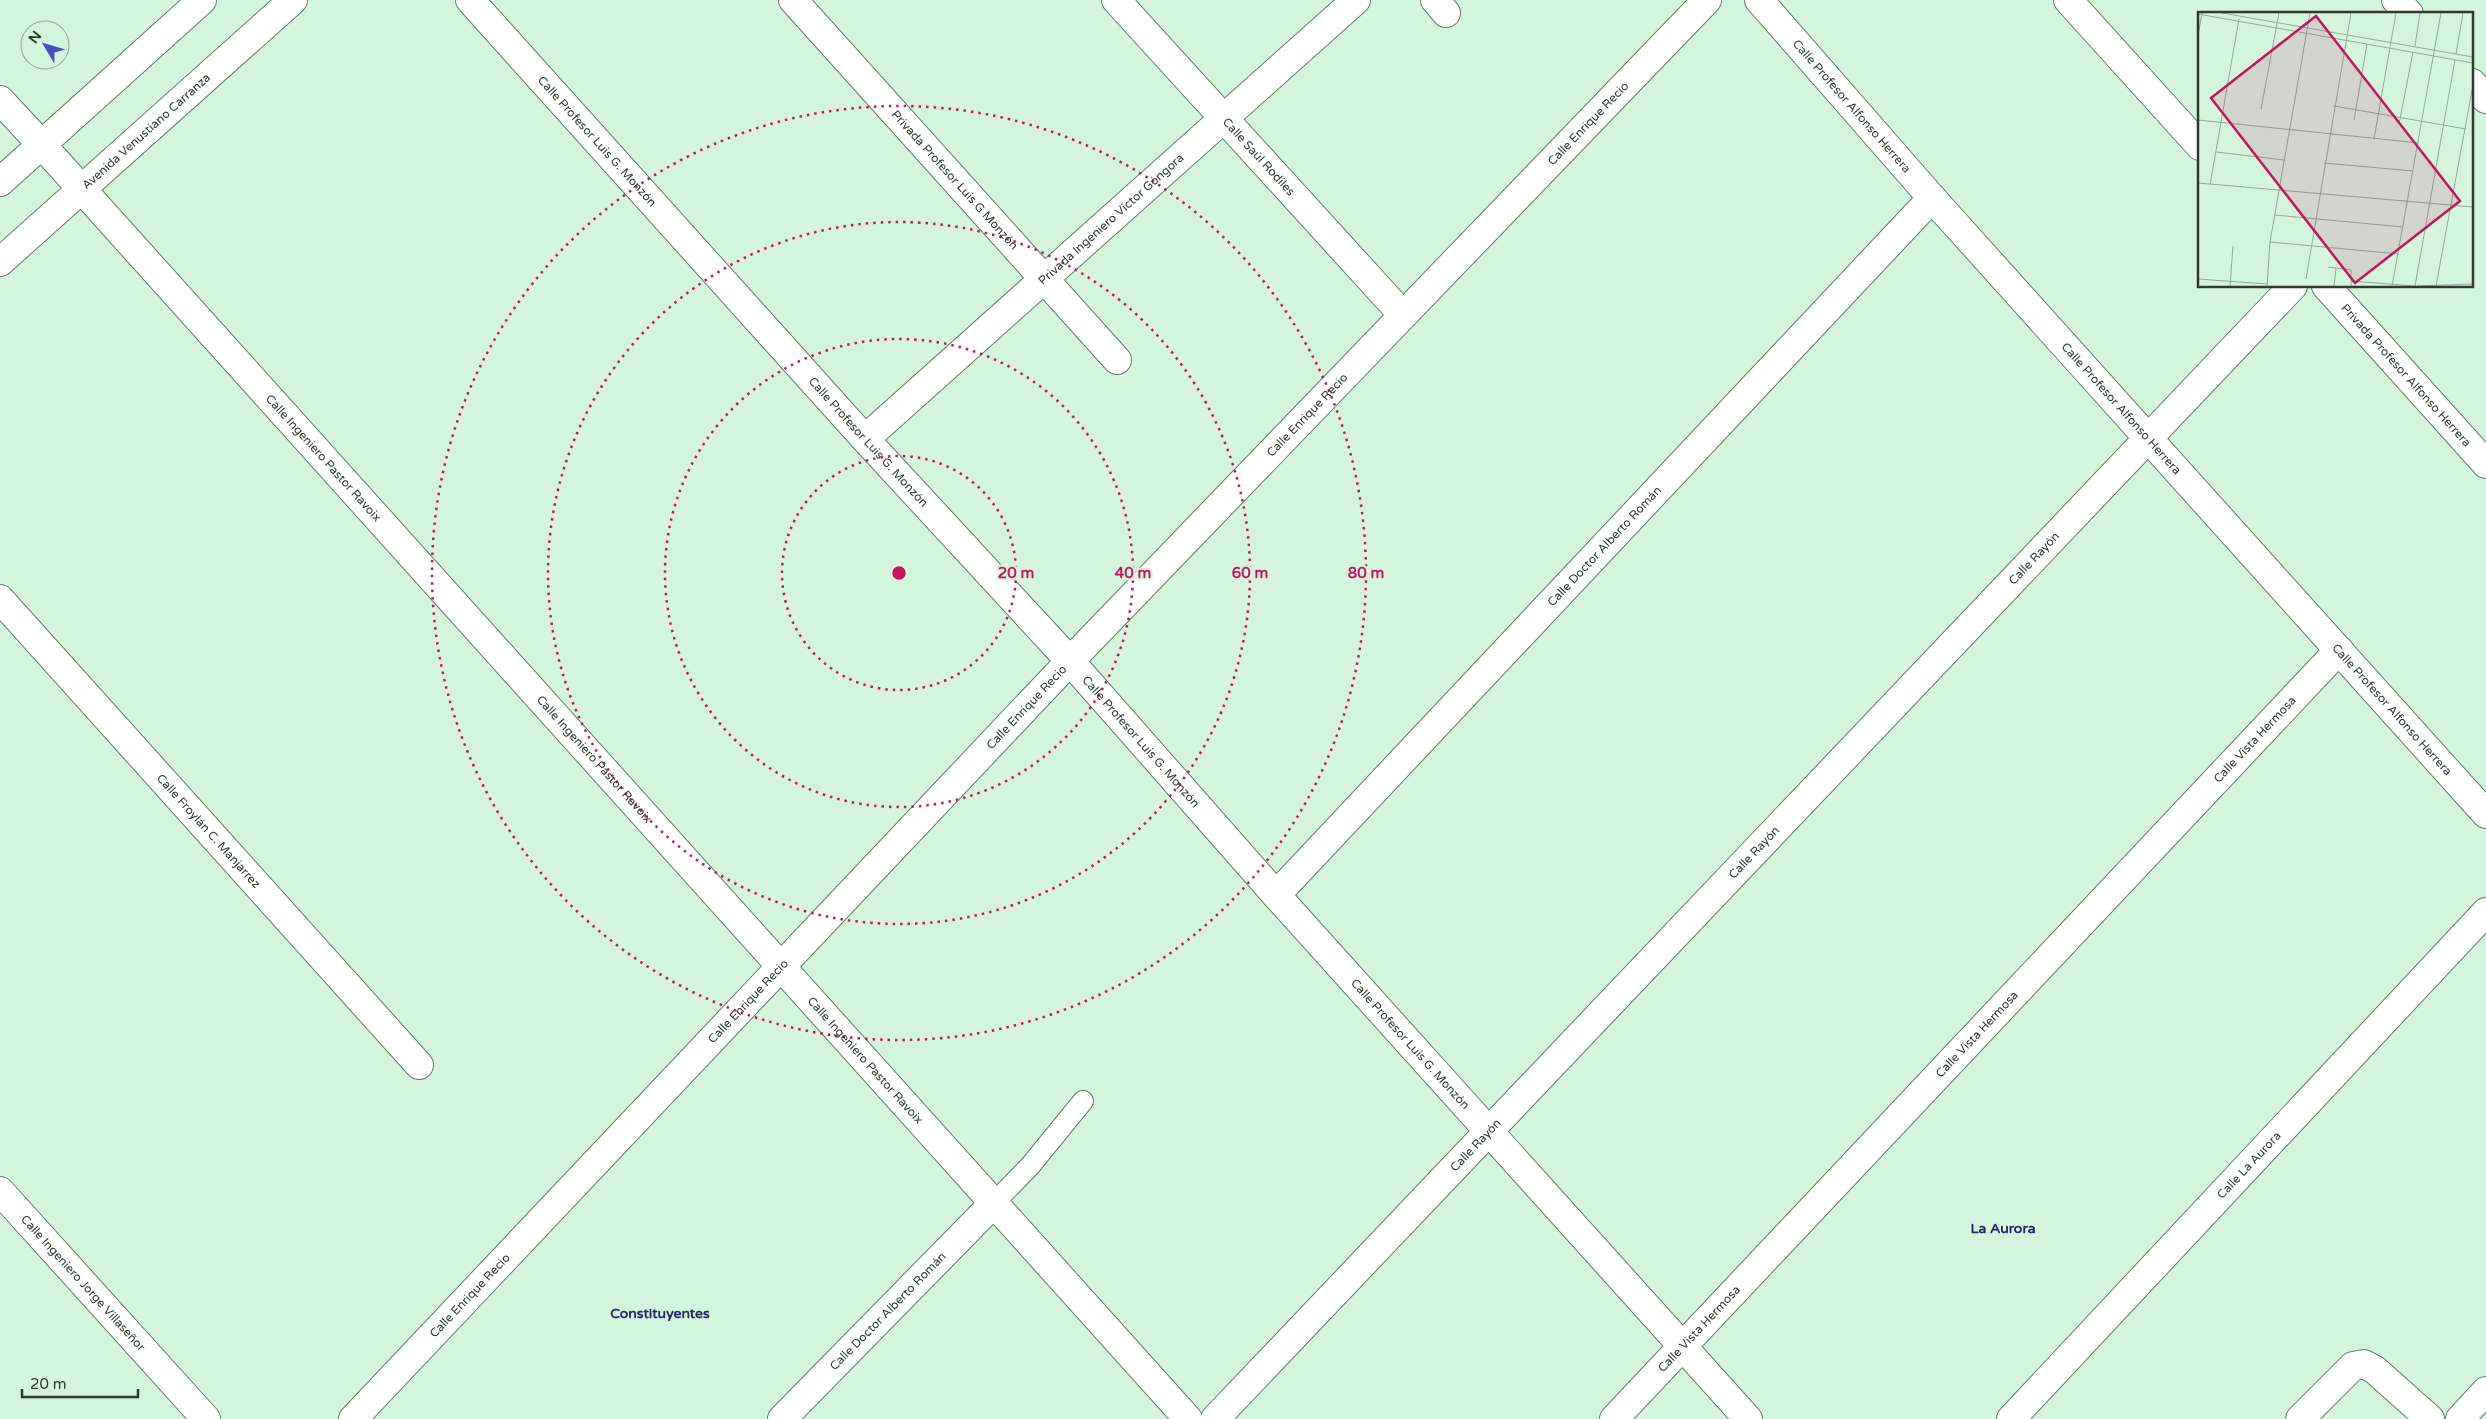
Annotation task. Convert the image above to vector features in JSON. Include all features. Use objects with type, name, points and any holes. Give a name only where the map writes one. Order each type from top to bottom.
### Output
[{"type":"street","points":[[0,182],[202,0]]},
{"type":"street","name":"Avenida Venustiano Carranza","points":[[0,262],[293,0]]},
{"type":"street","name":"Calle Profesor Luis G. Monzón","points":[[470,0],[865,439],[1070,661],[1276,895],[1748,1419]]},
{"type":"street","name":"Privada Profesor Luis G Monzón","points":[[793,0],[1117,360]]},
{"type":"street","name":"Calle Saúl Rodiles","points":[[1116,0],[1222,120],[1403,315]]},
{"type":"street","name":"Privada Ingeniero Víctor Góngora","points":[[865,439],[1356,0]]},
{"type":"street","name":"Calle Enrique Recio","points":[[353,1419],[1070,661],[1707,0]]},
{"type":"street","name":"Calle Profesor Alfonso Herrera","points":[[1760,0],[1932,198],[2486,814]]},
{"type":"street","points":[[2068,0],[2198,144]]},
{"type":"street","points":[[2396,0],[2407,12]]},
{"type":"street","name":"Calle Ingeniero Pastor Ravoix","points":[[0,100],[1188,1419]]},
{"type":"street","name":"Calle Doctor Alberto Román","points":[[1276,895],[1932,198]]},
{"type":"street","name":"Calle Rayón","points":[[1215,1419],[2291,288]]},
{"type":"street","name":"Privada Profesor Alfonso Herrera","points":[[2328,288],[2486,464]]},
{"type":"street","name":"Calle Froylán C. Manjarrez","points":[[0,599],[419,1064]]},
{"type":"street","name":"Calle Vista Hermosa","points":[[1614,1419],[2339,650]]},
{"type":"street","name":"Calle La Aurora","points":[[2012,1419],[2486,912]]},
{"type":"street","name":"Calle Ingeniero Jorge Villaseñor","points":[[0,1192],[206,1419]]},
{"type":"street","name":"Calle Doctor Alberto Román","points":[[782,1419],[994,1203]]},
{"type":"street","points":[[2300,1419],[2353,1366],[2364,1364],[2375,1370],[2430,1419]]},
{"type":"street","points":[[2460,1419],[2486,1391]]},
{"type":"lane","points":[[994,1203],[1030,1166],[1083,1101]]},
{"type":"district","name":"La Aurora","points":[[2003,1228]]},
{"type":"district","name":"Constituyentes","points":[[660,1313]]}]
